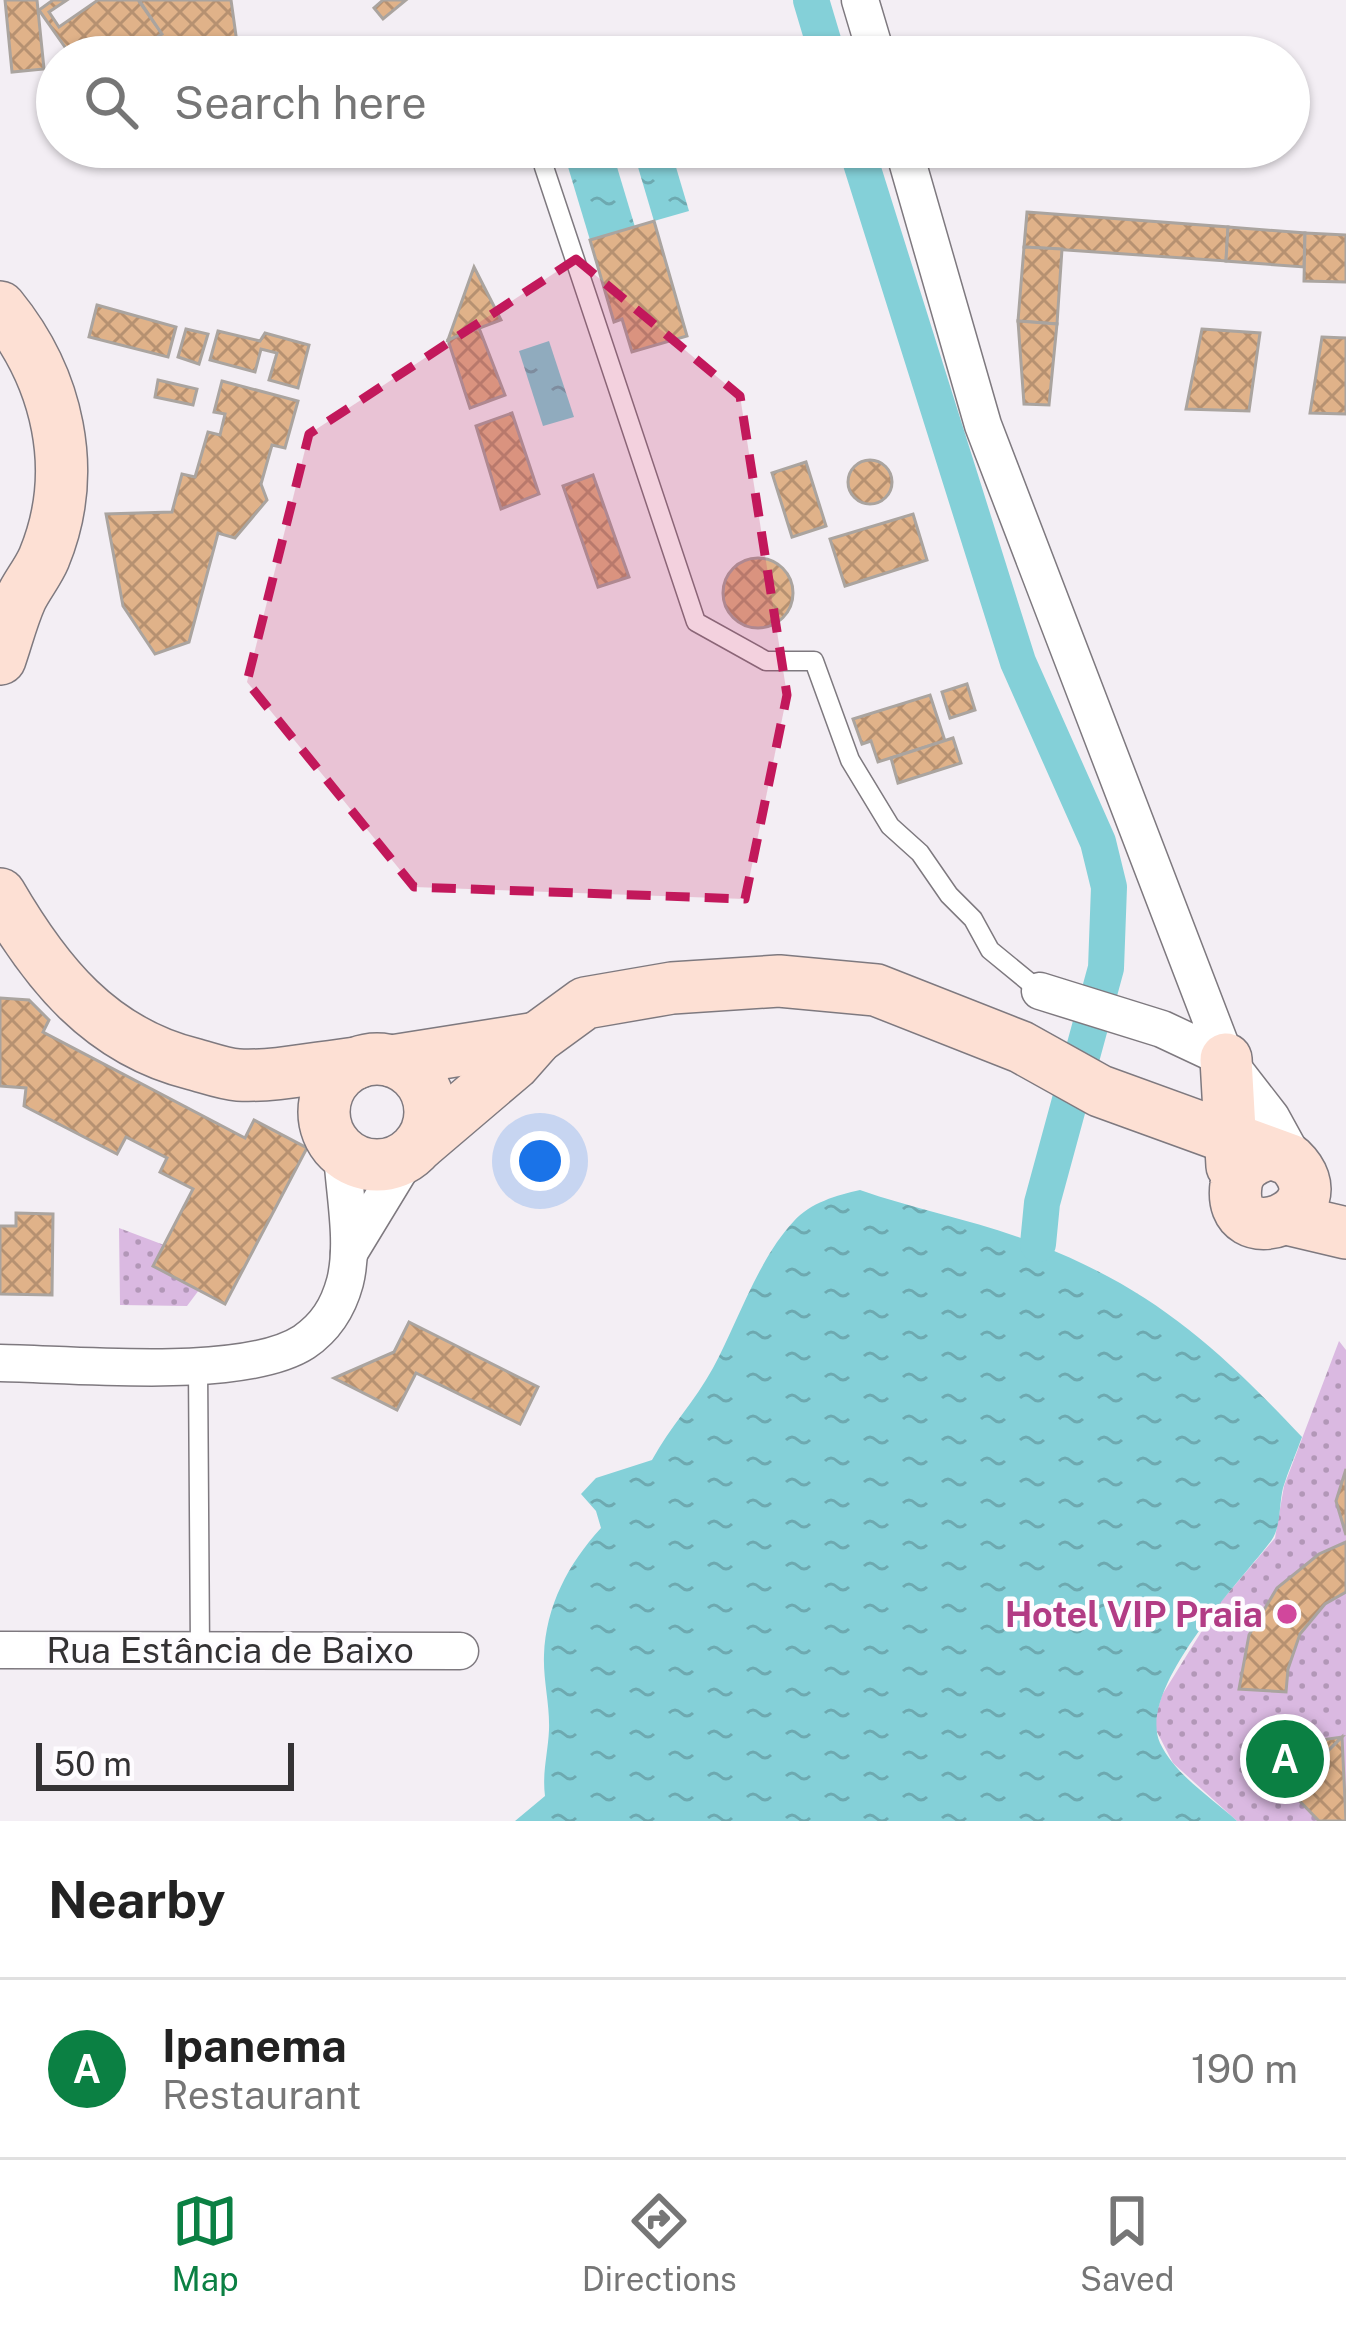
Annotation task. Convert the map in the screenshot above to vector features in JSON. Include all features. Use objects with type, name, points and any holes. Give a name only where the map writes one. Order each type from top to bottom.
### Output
[{"type":"street","points":[[860,0],[871,36]]},
{"type":"street","points":[[909,168],[983,425],[1226,1059],[1262,1166],[1269,1225],[1257,1222],[1240,1207],[1236,1196],[1262,1166],[1271,1117],[1226,1059],[1162,1029],[1040,991]]},
{"type":"street","points":[[0,308],[37,360],[59,424],[61,484],[44,556],[10,593],[0,659]]},
{"type":"street","points":[[0,894],[50,970],[91,1014],[121,1036],[179,1061],[237,1075],[374,1062],[537,1038]]},
{"type":"street","points":[[237,1075],[336,1145],[374,1165],[414,1150],[514,1064],[537,1038],[585,1003],[672,988],[778,981],[876,990],[1021,1047],[1262,1166],[1346,1233]]},
{"type":"street","points":[[0,1364],[198,1366],[252,1360],[300,1345],[333,1314],[349,1253],[336,1145],[324,1103],[330,1086],[374,1062],[407,1068],[428,1095],[431,1112],[414,1150],[349,1253]]},
{"type":"street","name":"Rua Estância de Baixo","points":[[0,1650],[460,1651]]},
{"type":"lane","points":[[545,168],[696,622],[766,661],[814,661],[850,760],[890,826],[920,853],[949,895],[973,919],[990,950],[1040,991]]},
{"type":"lane","points":[[198,1366],[200,1650]]},
{"type":"highlighted area","points":[[576,259],[740,396],[787,695],[745,899],[414,887],[247,682],[309,434]]},
{"type":"shaded area","points":[[119,1228],[164,1245],[153,1266],[199,1290],[187,1306],[120,1305]]},
{"type":"shaded area","points":[[1339,1341],[1346,1350],[1346,1821],[1237,1821],[1173,1763],[1155,1728],[1157,1712],[1162,1695],[1218,1605],[1275,1538],[1284,1486]]},
{"type":"water","points":[[568,168],[617,168],[635,227],[590,240]]},
{"type":"water","points":[[638,168],[676,168],[689,211],[654,221]]},
{"type":"water","points":[[549,341],[574,417],[543,426],[519,351]]},
{"type":"water","points":[[860,1190],[1016,1236],[1116,1281],[1212,1349],[1302,1437],[1283,1488],[1274,1536],[1176,1666],[1157,1720],[1160,1743],[1175,1765],[1237,1821],[515,1821],[545,1796],[549,1721],[544,1655],[549,1620],[569,1571],[601,1528],[596,1511],[581,1494],[596,1478],[652,1460],[713,1368],[781,1236],[808,1209]]},
{"type":"building","points":[[5,0],[37,0],[41,36],[36,36],[36,70],[12,72]]},
{"type":"building","points":[[53,0],[67,0],[49,12],[59,27],[98,0],[138,0],[162,34],[57,36],[39,10]]},
{"type":"building","points":[[139,0],[231,0],[236,36],[162,34]]},
{"type":"building","points":[[383,0],[406,0],[383,19],[374,8]]},
{"type":"building","points":[[1027,212],[1228,227],[1226,261],[1024,247]]},
{"type":"building","points":[[654,221],[687,336],[632,352],[622,319],[614,322],[590,240]]},
{"type":"building","points":[[1228,227],[1305,233],[1304,267],[1226,261]]},
{"type":"building","points":[[1305,233],[1346,235],[1346,282],[1304,281]]},
{"type":"building","points":[[1024,247],[1062,249],[1057,324],[1018,321]]},
{"type":"building","points":[[474,267],[501,320],[448,340]]},
{"type":"building","points":[[97,305],[176,327],[168,357],[89,337]]},
{"type":"building","points":[[1018,321],[1057,324],[1049,405],[1024,404]]},
{"type":"building","points":[[479,328],[505,395],[470,408],[448,340]]},
{"type":"building","points":[[186,329],[208,334],[199,364],[178,357]]},
{"type":"building","points":[[1202,329],[1260,333],[1249,411],[1186,409]]},
{"type":"building","points":[[218,331],[260,341],[265,333],[309,345],[298,388],[269,380],[277,353],[261,349],[255,372],[210,360]]},
{"type":"building","points":[[1322,337],[1346,338],[1346,414],[1310,413]]},
{"type":"building","points":[[158,380],[197,389],[193,405],[155,397]]},
{"type":"building","points":[[222,381],[298,401],[285,448],[272,445],[261,484],[267,500],[235,538],[218,533],[189,642],[155,654],[123,606],[106,514],[172,512],[182,474],[195,477],[208,432],[220,435],[225,414],[214,412]]},
{"type":"building","points":[[512,413],[539,494],[501,509],[476,426]]},
{"type":"building","points":[[870,460],[886,466],[892,482],[886,498],[870,504],[854,498],[848,482],[854,466]]},
{"type":"building","points":[[806,462],[826,526],[792,537],[772,473]]},
{"type":"building","points":[[593,475],[629,577],[598,587],[563,486]]},
{"type":"building","points":[[913,514],[927,560],[845,586],[830,539]]},
{"type":"building","points":[[758,558],[783,568],[793,593],[783,618],[758,628],[733,618],[723,593],[733,568]]},
{"type":"building","points":[[967,684],[975,710],[950,718],[942,692]]},
{"type":"building","points":[[930,695],[945,741],[878,762],[871,741],[862,744],[853,719]]},
{"type":"building","points":[[953,738],[961,763],[898,783],[891,758]]},
{"type":"building","points":[[0,998],[29,1000],[49,1020],[43,1032],[245,1138],[254,1120],[307,1148],[225,1304],[153,1266],[193,1189],[160,1172],[167,1158],[126,1137],[117,1154],[24,1106],[26,1088],[0,1086]]},
{"type":"building","points":[[16,1213],[53,1214],[52,1295],[0,1294],[0,1226],[16,1226]]},
{"type":"building","points":[[409,1322],[538,1387],[520,1424],[416,1373],[397,1410],[334,1378],[394,1352]]},
{"type":"building","points":[[1346,1469],[1346,1535],[1336,1501]]},
{"type":"building","name":"Hotel VIP Praia","points":[[1346,1542],[1346,1592],[1325,1604],[1300,1634],[1286,1692],[1239,1689],[1249,1635],[1277,1588],[1319,1554]]},
{"type":"building","points":[[1342,1737],[1289,1790],[1250,1750]]},
{"type":"building","points":[[1342,1737],[1346,1821],[1319,1821],[1289,1790]]},
{"type":"waterway","points":[[811,0],[822,36]]},
{"type":"waterway","points":[[863,168],[1018,662],[1098,842],[1109,887],[1106,968],[1042,1203],[1038,1244]]},
{"type":"place","name":"Hotel VIP Praia","points":[[1287,1614]]},
{"type":"place","name":"Ipanema","points":[[1285,1759]]}]
